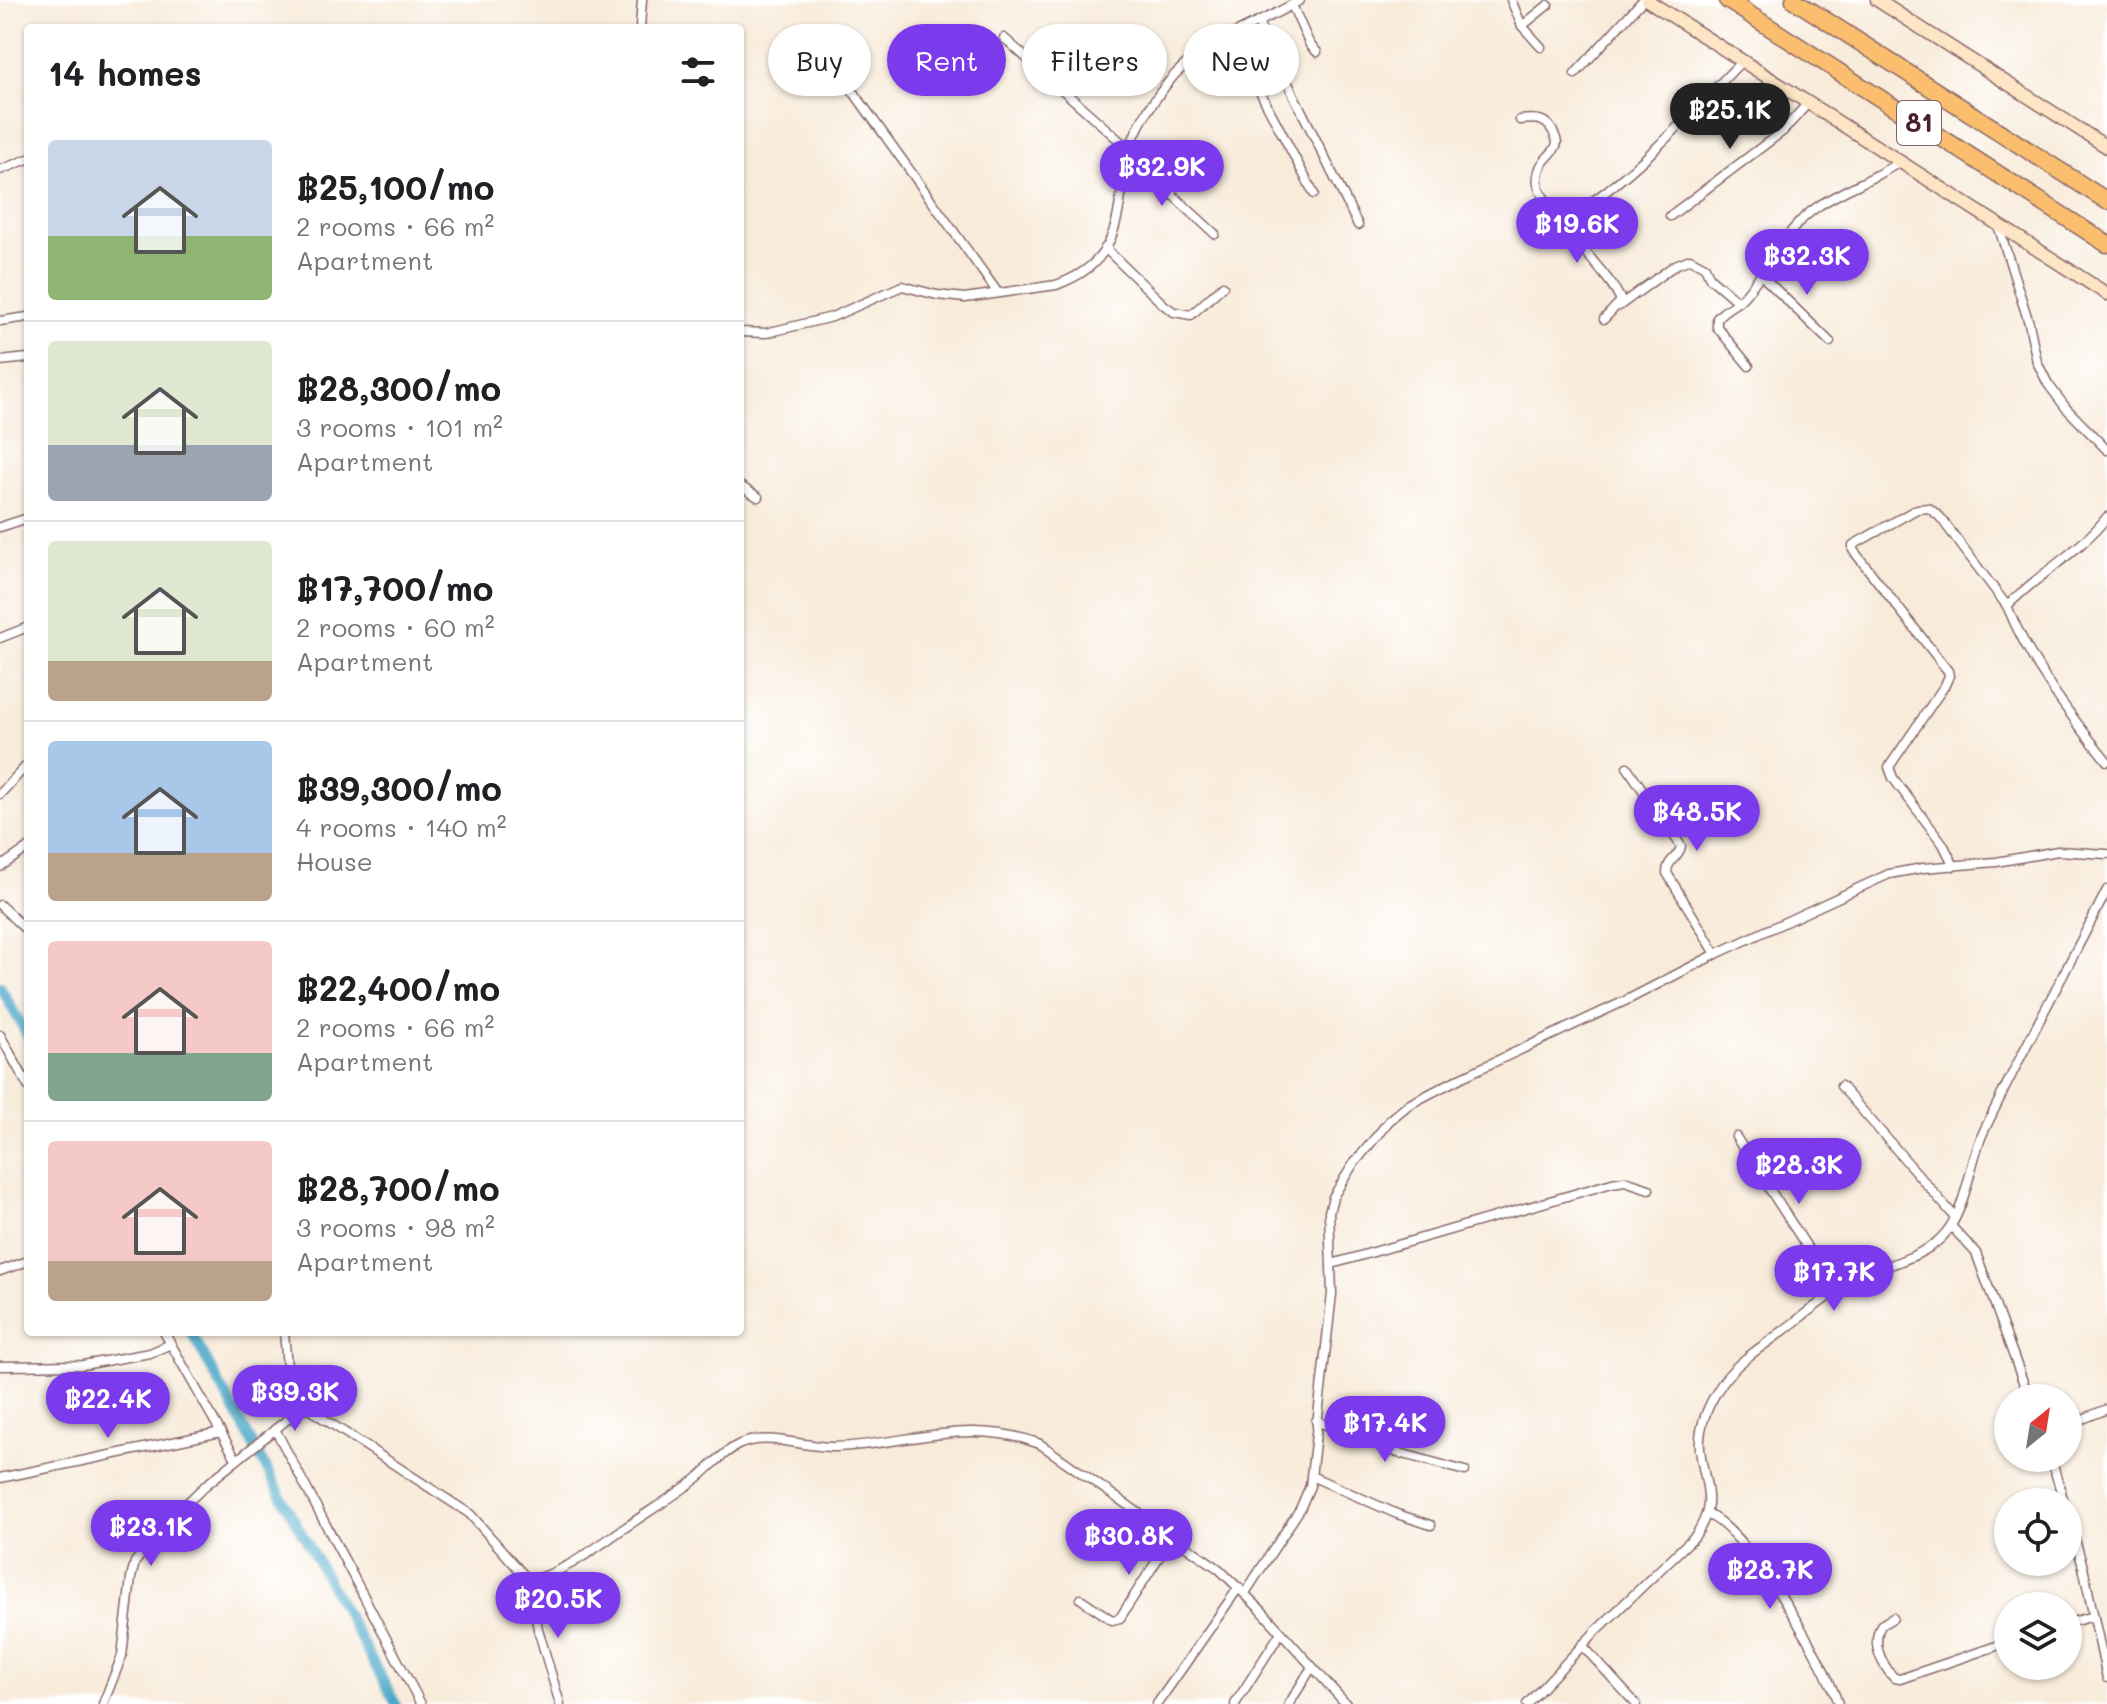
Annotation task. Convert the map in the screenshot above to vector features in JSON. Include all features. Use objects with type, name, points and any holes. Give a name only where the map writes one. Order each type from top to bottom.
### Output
[{"type":"highway","name":"81","points":[[1794,0],[2107,201]]},
{"type":"highway","name":"81","points":[[1729,1],[2107,244]]},
{"type":"main road","points":[[1645,0],[2107,294]]},
{"type":"main road","points":[[1877,0],[2107,147]]},
{"type":"street","points":[[640,24],[642,0]]},
{"type":"street","points":[[1511,0],[1522,26],[1541,47]]},
{"type":"street","points":[[1575,74],[1645,0]]},
{"type":"street","points":[[1317,52],[1310,45],[1296,2],[1258,23],[1358,225]]},
{"type":"street","points":[[1522,26],[1548,5]]},
{"type":"street","points":[[1006,40],[1215,234]]},
{"type":"street","points":[[1568,218],[1591,204],[1622,178],[1742,61]]},
{"type":"street","points":[[744,332],[766,333],[832,317],[902,286],[950,297],[1056,285],[1070,280],[1092,265],[1105,248],[1123,201],[1129,155],[1150,107],[1183,68]]},
{"type":"street","points":[[856,96],[998,293]]},
{"type":"street","points":[[1262,96],[1314,194]]},
{"type":"street","points":[[1670,216],[1783,131],[1808,103]]},
{"type":"street","points":[[1520,120],[1543,120],[1549,123],[1553,131],[1556,147],[1540,166],[1537,180],[1546,202],[1568,218]]},
{"type":"street","points":[[0,170],[24,161]]},
{"type":"street","points":[[1749,366],[1716,323],[1724,309],[1738,302],[1792,232],[1814,209],[1899,162]]},
{"type":"street","points":[[1568,218],[1571,234],[1605,273],[1621,301],[1619,306]]},
{"type":"street","points":[[1998,224],[2029,323],[2037,362],[2048,384],[2066,408],[2107,450]]},
{"type":"street","points":[[1105,248],[1164,305],[1183,315],[1191,315],[1223,286]]},
{"type":"street","points":[[1604,319],[1675,265],[1690,259],[1705,267],[1710,278],[1738,302]]},
{"type":"street","points":[[1761,275],[1830,342]]},
{"type":"street","points":[[0,321],[24,318]]},
{"type":"street","points":[[0,361],[24,358]]},
{"type":"street","points":[[744,488],[758,497]]},
{"type":"street","points":[[1954,866],[1943,844],[1893,778],[1889,767],[1945,685],[1948,671],[1853,550],[1853,545],[1917,509],[1929,508],[1940,517],[2007,606],[2019,634],[2047,682],[2107,761]]},
{"type":"street","points":[[2007,606],[2107,517]]},
{"type":"street","points":[[0,527],[24,519]]},
{"type":"street","points":[[0,638],[24,629]]},
{"type":"street","points":[[1627,767],[1681,846],[1680,852],[1668,863],[1667,873],[1716,954]]},
{"type":"street","points":[[0,794],[24,768]]},
{"type":"street","points":[[0,867],[24,851]]},
{"type":"street","points":[[1157,1704],[1305,1501],[1311,1476],[1329,1324],[1332,1264],[1328,1226],[1333,1197],[1367,1147],[1408,1105],[1716,954],[1889,874],[2058,851],[2107,854]]},
{"type":"street","points":[[1527,1704],[1582,1645],[1695,1536],[1707,1514],[1701,1430],[1714,1395],[1726,1378],[1740,1364],[1836,1292],[1860,1277],[1924,1250],[1938,1241],[1953,1222],[1981,1137],[2107,890]]},
{"type":"street","points":[[0,905],[24,928]]},
{"type":"street","points":[[0,1035],[24,1079]]},
{"type":"street","points":[[1841,1086],[1976,1253],[2024,1384]]},
{"type":"street","points":[[1736,1137],[1836,1292]]},
{"type":"street","points":[[1332,1264],[1612,1183],[1625,1181],[1649,1189]]},
{"type":"street","points":[[0,1271],[24,1262]]},
{"type":"street","points":[[166,1336],[236,1459]]},
{"type":"street","points":[[284,1336],[287,1367],[304,1406],[470,1514],[529,1581],[538,1629],[560,1704]]},
{"type":"street","points":[[0,1366],[83,1365],[150,1353],[171,1344]]},
{"type":"street","points":[[103,1704],[122,1656],[135,1562],[172,1517],[236,1459],[304,1406]]},
{"type":"street","points":[[2082,1419],[2107,1409]]},
{"type":"street","points":[[1316,1421],[1396,1452],[1465,1471]]},
{"type":"street","points":[[529,1581],[569,1565],[696,1479],[736,1446],[752,1440],[831,1447],[918,1435],[985,1431],[1040,1444],[1219,1569],[1346,1704]]},
{"type":"street","points":[[0,1478],[221,1432]]},
{"type":"street","points":[[271,1432],[421,1704]]},
{"type":"street","points":[[1311,1476],[1397,1514],[1431,1525]]},
{"type":"street","points":[[1707,1514],[1731,1530],[1793,1615],[1816,1654],[1838,1704]]},
{"type":"street","points":[[1081,1599],[1112,1620],[1120,1618],[1173,1535]]},
{"type":"street","points":[[2082,1569],[2107,1678]]},
{"type":"street","points":[[2082,1619],[2094,1616]]},
{"type":"street","points":[[1893,1618],[1881,1625],[1876,1643],[1881,1658],[1894,1678],[1900,1679],[1994,1647]]},
{"type":"street","points":[[1235,1704],[1281,1632]]},
{"type":"street","points":[[1582,1645],[1636,1704]]},
{"type":"street","points":[[1289,1704],[1312,1667]]},
{"type":"waterway","points":[[0,986],[24,1030]]},
{"type":"waterway","points":[[193,1336],[396,1704]]}]
